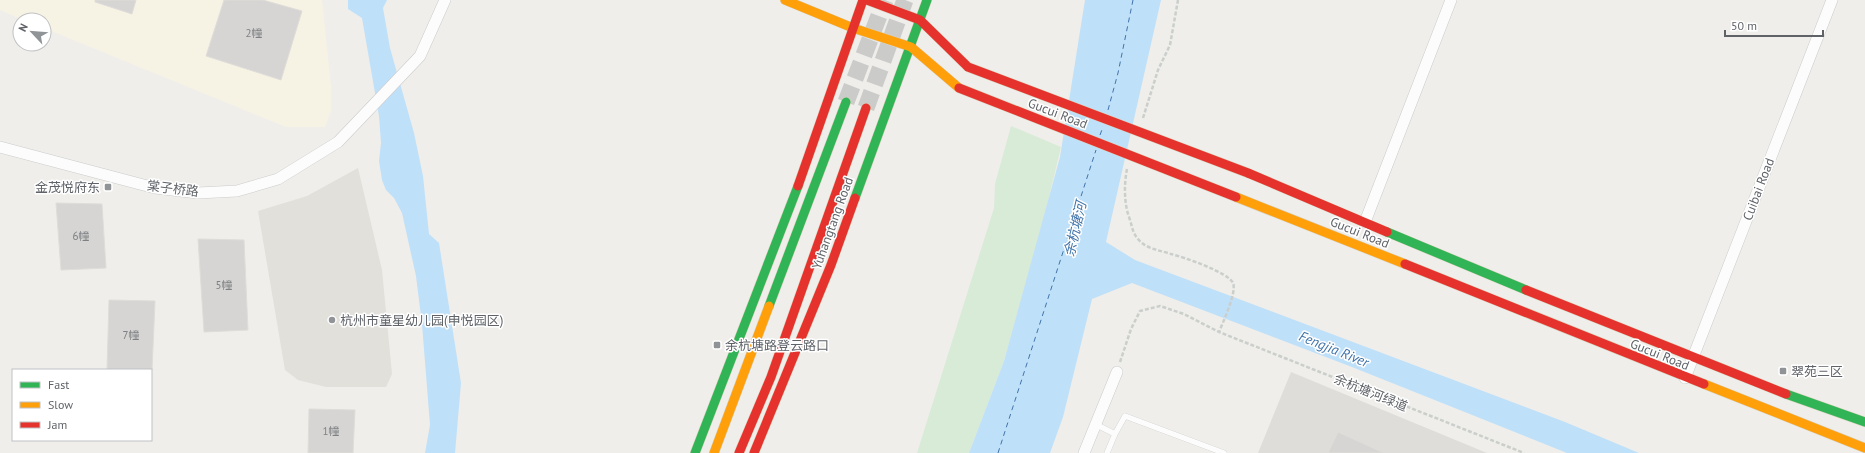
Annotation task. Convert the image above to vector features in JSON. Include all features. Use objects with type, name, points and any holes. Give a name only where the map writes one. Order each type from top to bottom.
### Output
[{"type":"main road","name":"Gucui Road","points":[[785,0],[853,28],[911,47],[959,88],[1236,197],[1684,378],[1865,448]]},
{"type":"main road","points":[[695,453],[796,191],[863,0]]},
{"type":"main road","name":"Gucui Road","points":[[867,0],[920,20],[968,67],[1248,173],[1691,358],[1778,392],[1865,422]]},
{"type":"main road","name":"Yuhangtang Road","points":[[754,453],[831,265],[927,0]]},
{"type":"main road","points":[[714,453],[846,102]]},
{"type":"main road","name":"Yuhangtang Road","points":[[739,453],[771,377],[866,108]]},
{"type":"street","name":"棠子桥路","points":[[0,147],[155,188],[198,193],[237,191],[278,179],[338,142],[420,56],[444,0]]},
{"type":"street","points":[[1365,222],[1451,0]]},
{"type":"street","name":"Cuibai Road","points":[[1684,378],[1832,0]]},
{"type":"street","points":[[1084,453],[1117,372]]},
{"type":"lane","points":[[1107,453],[1125,416],[1224,453]]},
{"type":"lane","points":[[1096,424],[1115,434]]},
{"type":"path","points":[[1220,332],[1235,289]]},
{"type":"path","name":"余杭塘河绿道","points":[[1117,372],[1131,329],[1140,311],[1160,306],[1184,314],[1220,332],[1524,453]]},
{"type":"shaded area","points":[[0,0],[322,0],[331,87],[331,111],[325,127],[286,127],[52,31],[52,12],[12,12],[12,15],[0,10]]},
{"type":"shaded area","name":"杭州市童星幼儿园(申悦园区)","points":[[358,168],[382,270],[392,374],[386,387],[326,387],[298,380],[285,370],[258,211],[307,196]]},
{"type":"shaded area","points":[[1291,372],[1487,453],[1258,453]]},
{"type":"green space","points":[[1011,126],[1061,147],[1043,222],[1004,361],[969,453],[917,453],[994,208],[995,184]]},
{"type":"water","points":[[348,0],[387,0],[383,8],[390,48],[414,133],[423,176],[429,234],[439,243],[461,383],[455,453],[425,453],[430,425],[422,324],[416,276],[402,213],[394,198],[386,190],[382,180],[379,161],[381,143],[379,116],[362,18],[348,9]]},
{"type":"water","points":[[1085,0],[1161,0],[1106,242],[1135,260],[1565,422],[1639,453],[1567,453],[1352,367],[1132,283],[1092,299],[1063,417],[1050,453],[969,453],[1004,361],[1060,157]]},
{"type":"building","points":[[95,0],[136,0],[132,14],[95,2]]},
{"type":"building","points":[[224,0],[263,0],[302,11],[281,80],[206,56]]},
{"type":"building","points":[[56,203],[102,204],[106,268],[61,270]]},
{"type":"building","points":[[198,239],[244,240],[248,330],[204,332]]},
{"type":"building","points":[[109,300],[155,301],[152,370],[107,369]]},
{"type":"building","points":[[309,409],[355,410],[353,453],[308,453]]},
{"type":"building","points":[[1338,432],[1384,453],[1328,453]]},
{"type":"ferry route","points":[[1108,110],[1118,73],[1133,0]]},
{"type":"ferry route","points":[[1100,135],[1103,127]]},
{"type":"ferry route","points":[[998,453],[1096,150]]},
{"type":"tunnel","points":[[846,102],[885,0]]},
{"type":"tunnel","points":[[866,108],[905,0]]},
{"type":"traffic: fast","points":[[855,198],[927,0]]},
{"type":"traffic: fast","points":[[769,306],[846,102]]},
{"type":"traffic: fast","points":[[695,453],[798,186]]},
{"type":"traffic: fast","points":[[1387,232],[1526,290]]},
{"type":"traffic: fast","points":[[1786,394],[1865,422]]},
{"type":"traffic: slow","points":[[785,0],[853,28],[911,47],[959,88]]},
{"type":"traffic: slow","points":[[1236,197],[1405,264]]},
{"type":"traffic: slow","points":[[714,453],[769,306]]},
{"type":"traffic: slow","points":[[1704,384],[1865,448]]},
{"type":"traffic: jam","points":[[798,186],[863,0]]},
{"type":"traffic: jam","points":[[867,0],[920,20],[968,67]]},
{"type":"traffic: jam","points":[[968,67],[1248,173]]},
{"type":"traffic: jam","points":[[959,88],[1236,197]]},
{"type":"traffic: jam","points":[[739,453],[771,377],[866,108]]},
{"type":"traffic: jam","points":[[1248,173],[1387,232]]},
{"type":"traffic: jam","points":[[754,453],[831,265],[855,198]]},
{"type":"traffic: jam","points":[[1405,264],[1704,384]]},
{"type":"traffic: jam","points":[[1526,290],[1786,394]]},
{"type":"place","name":"金茂悦府东","points":[[108,187]]},
{"type":"place","name":"杭州市童星幼儿园(申悦园区)","points":[[332,320]]},
{"type":"place","name":"余杭塘路登云路口","points":[[717,345]]},
{"type":"place","name":"翠苑三区","points":[[1783,371]]},
{"type":"water label","name":"余杭塘河","points":[[1075,229]]},
{"type":"water label","name":"Fengjia River","points":[[1334,349]]}]
